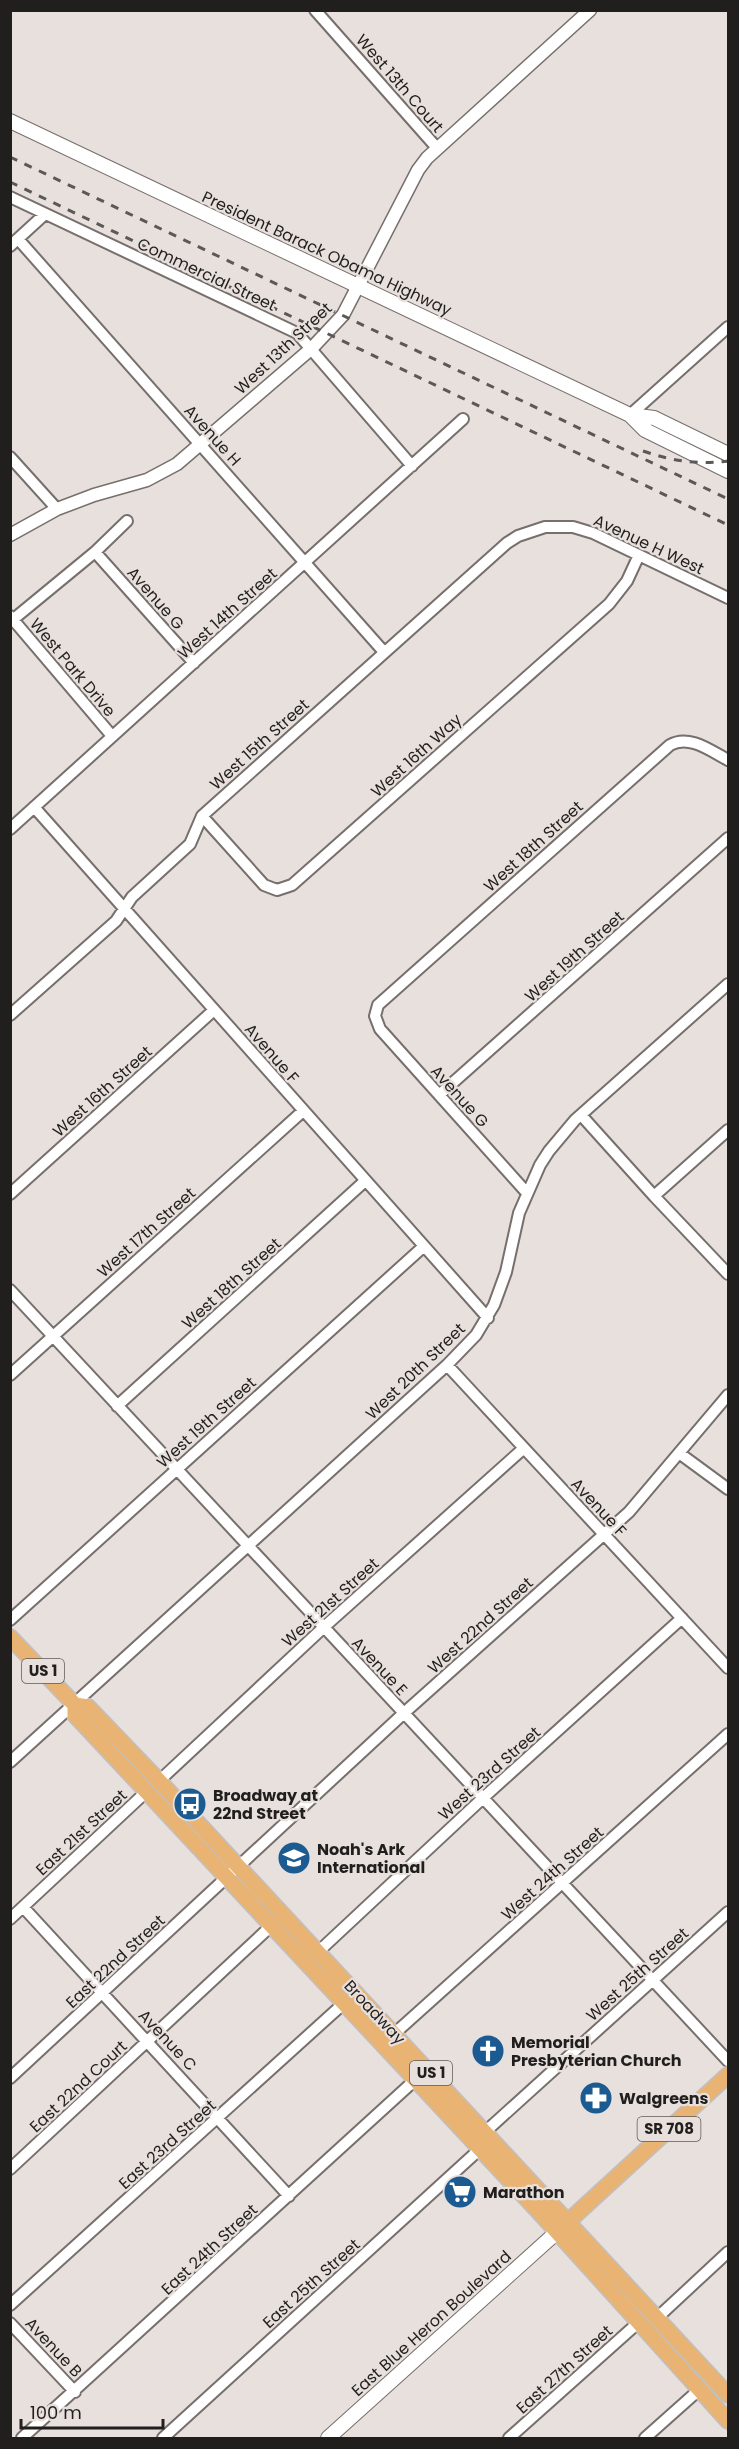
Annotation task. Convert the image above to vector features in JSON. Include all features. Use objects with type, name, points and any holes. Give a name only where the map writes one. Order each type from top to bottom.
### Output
[{"type":"main road","name":"President Barack Obama Highway","points":[[10,121],[630,415],[645,430],[729,471]]},
{"type":"main road","name":"President Barack Obama Highway","points":[[630,415],[654,417],[729,454]]},
{"type":"main road","name":"Broadway","points":[[10,1637],[75,1706],[87,1707],[159,1780],[485,2132],[639,2322],[729,2421]]},
{"type":"main road","name":"Broadway","points":[[75,1706],[75,1715],[480,2150],[658,2318],[729,2395]]},
{"type":"main road","name":"SR 708","points":[[562,2226],[729,2075]]},
{"type":"main road","name":"East Blue Heron Boulevard","points":[[328,2439],[562,2226]]},
{"type":"main road","points":[[700,2389],[716,2391],[729,2406]]},
{"type":"street","name":"West 13th Court","points":[[315,10],[438,148]]},
{"type":"street","name":"West 13th Street","points":[[10,535],[57,509],[94,495],[147,480],[177,464],[312,348],[343,315],[418,170],[438,148],[590,10]]},
{"type":"street","name":"Commercial Street","points":[[10,197],[297,333],[412,466]]},
{"type":"street","points":[[14,243],[45,214]]},
{"type":"street","name":"Avenue H","points":[[14,243],[201,445],[384,652]]},
{"type":"street","points":[[630,415],[729,327]]},
{"type":"street","name":"West 14th Street","points":[[10,829],[463,419]]},
{"type":"street","points":[[10,457],[57,509]]},
{"type":"street","points":[[12,619],[95,552],[127,521]]},
{"type":"street","name":"Avenue H West","points":[[554,526],[587,531],[729,598]]},
{"type":"street","name":"West 15th Street","points":[[10,1015],[116,921],[132,897],[190,844],[202,816],[384,652],[507,543],[531,530],[554,526]]},
{"type":"street","name":"Avenue G","points":[[95,552],[194,663]]},
{"type":"street","name":"West 16th Way","points":[[202,816],[264,885],[277,890],[292,885],[609,604],[627,581],[639,555]]},
{"type":"street","name":"West Park Drive","points":[[12,619],[112,736]]},
{"type":"street","name":"West 18th Street","points":[[375,1016],[378,1005],[383,1000],[670,745],[682,740],[693,742],[729,760]]},
{"type":"street","name":"Avenue F","points":[[34,807],[488,1318]]},
{"type":"street","name":"West 19th Street","points":[[439,1095],[729,838]]},
{"type":"street","name":"West 20th Street","points":[[10,1762],[75,1706],[247,1545],[447,1365],[476,1335],[488,1318],[500,1292],[516,1223],[540,1165],[549,1151],[581,1115],[729,984]]},
{"type":"street","name":"West 16th Street","points":[[10,1194],[214,1010]]},
{"type":"street","name":"Avenue G","points":[[375,1016],[380,1029],[527,1194]]},
{"type":"street","name":"West 17th Street","points":[[10,1376],[303,1111]]},
{"type":"street","points":[[581,1115],[729,1274]]},
{"type":"street","points":[[654,1196],[729,1130]]},
{"type":"street","name":"West 18th Street","points":[[117,1406],[365,1181]]},
{"type":"street","name":"West 19th Street","points":[[10,1620],[423,1247]]},
{"type":"street","name":"Avenue E","points":[[10,1290],[729,2061]]},
{"type":"street","name":"Avenue F","points":[[447,1365],[729,1668]]},
{"type":"street","name":"West 22nd Street","points":[[240,1867],[404,1713],[604,1534],[651,1488],[700,1426],[729,1395]]},
{"type":"street","name":"West 21st Street","points":[[159,1780],[324,1627],[524,1448]]},
{"type":"street","points":[[679,1453],[729,1489]]},
{"type":"street","name":"West 23rd Street","points":[[318,1952],[483,1798],[682,1618]]},
{"type":"street","name":"West 24th Street","points":[[394,2034],[729,1734]]},
{"type":"street","name":"East 21st Street","points":[[10,1919],[146,1792]]},
{"type":"street","name":"East 22nd Street","points":[[10,2078],[240,1867]]},
{"type":"street","name":"Avenue C","points":[[23,1907],[289,2196]]},
{"type":"street","name":"West 25th Street","points":[[485,2132],[729,1912]]},
{"type":"street","name":"East 22nd Court","points":[[10,2169],[271,1926]]},
{"type":"street","name":"East 23rd Street","points":[[10,2305],[343,2004]]},
{"type":"street","name":"East 24th Street","points":[[22,2439],[415,2080]]},
{"type":"street","name":"East 25th Street","points":[[163,2439],[480,2150]]},
{"type":"street","points":[[658,2318],[729,2252]]},
{"type":"street","name":"East 27th Street","points":[[509,2439],[639,2322]]},
{"type":"street","name":"Avenue B","points":[[10,2324],[75,2392]]},
{"type":"street","points":[[645,2439],[700,2389]]},
{"type":"railway","points":[[10,157],[728,499]]},
{"type":"railway","points":[[10,182],[728,525]]},
{"type":"railway","points":[[643,451],[686,461],[707,463],[728,461]]},
{"type":"place","name":"Broadway at 22nd Street","points":[[190,1804]]},
{"type":"place","name":"Noah's Ark International","points":[[294,1858]]},
{"type":"place","name":"Memorial Presbyterian Church","points":[[488,2051]]},
{"type":"place","name":"Walgreens","points":[[596,2098]]},
{"type":"place","name":"Marathon","points":[[460,2192]]}]
